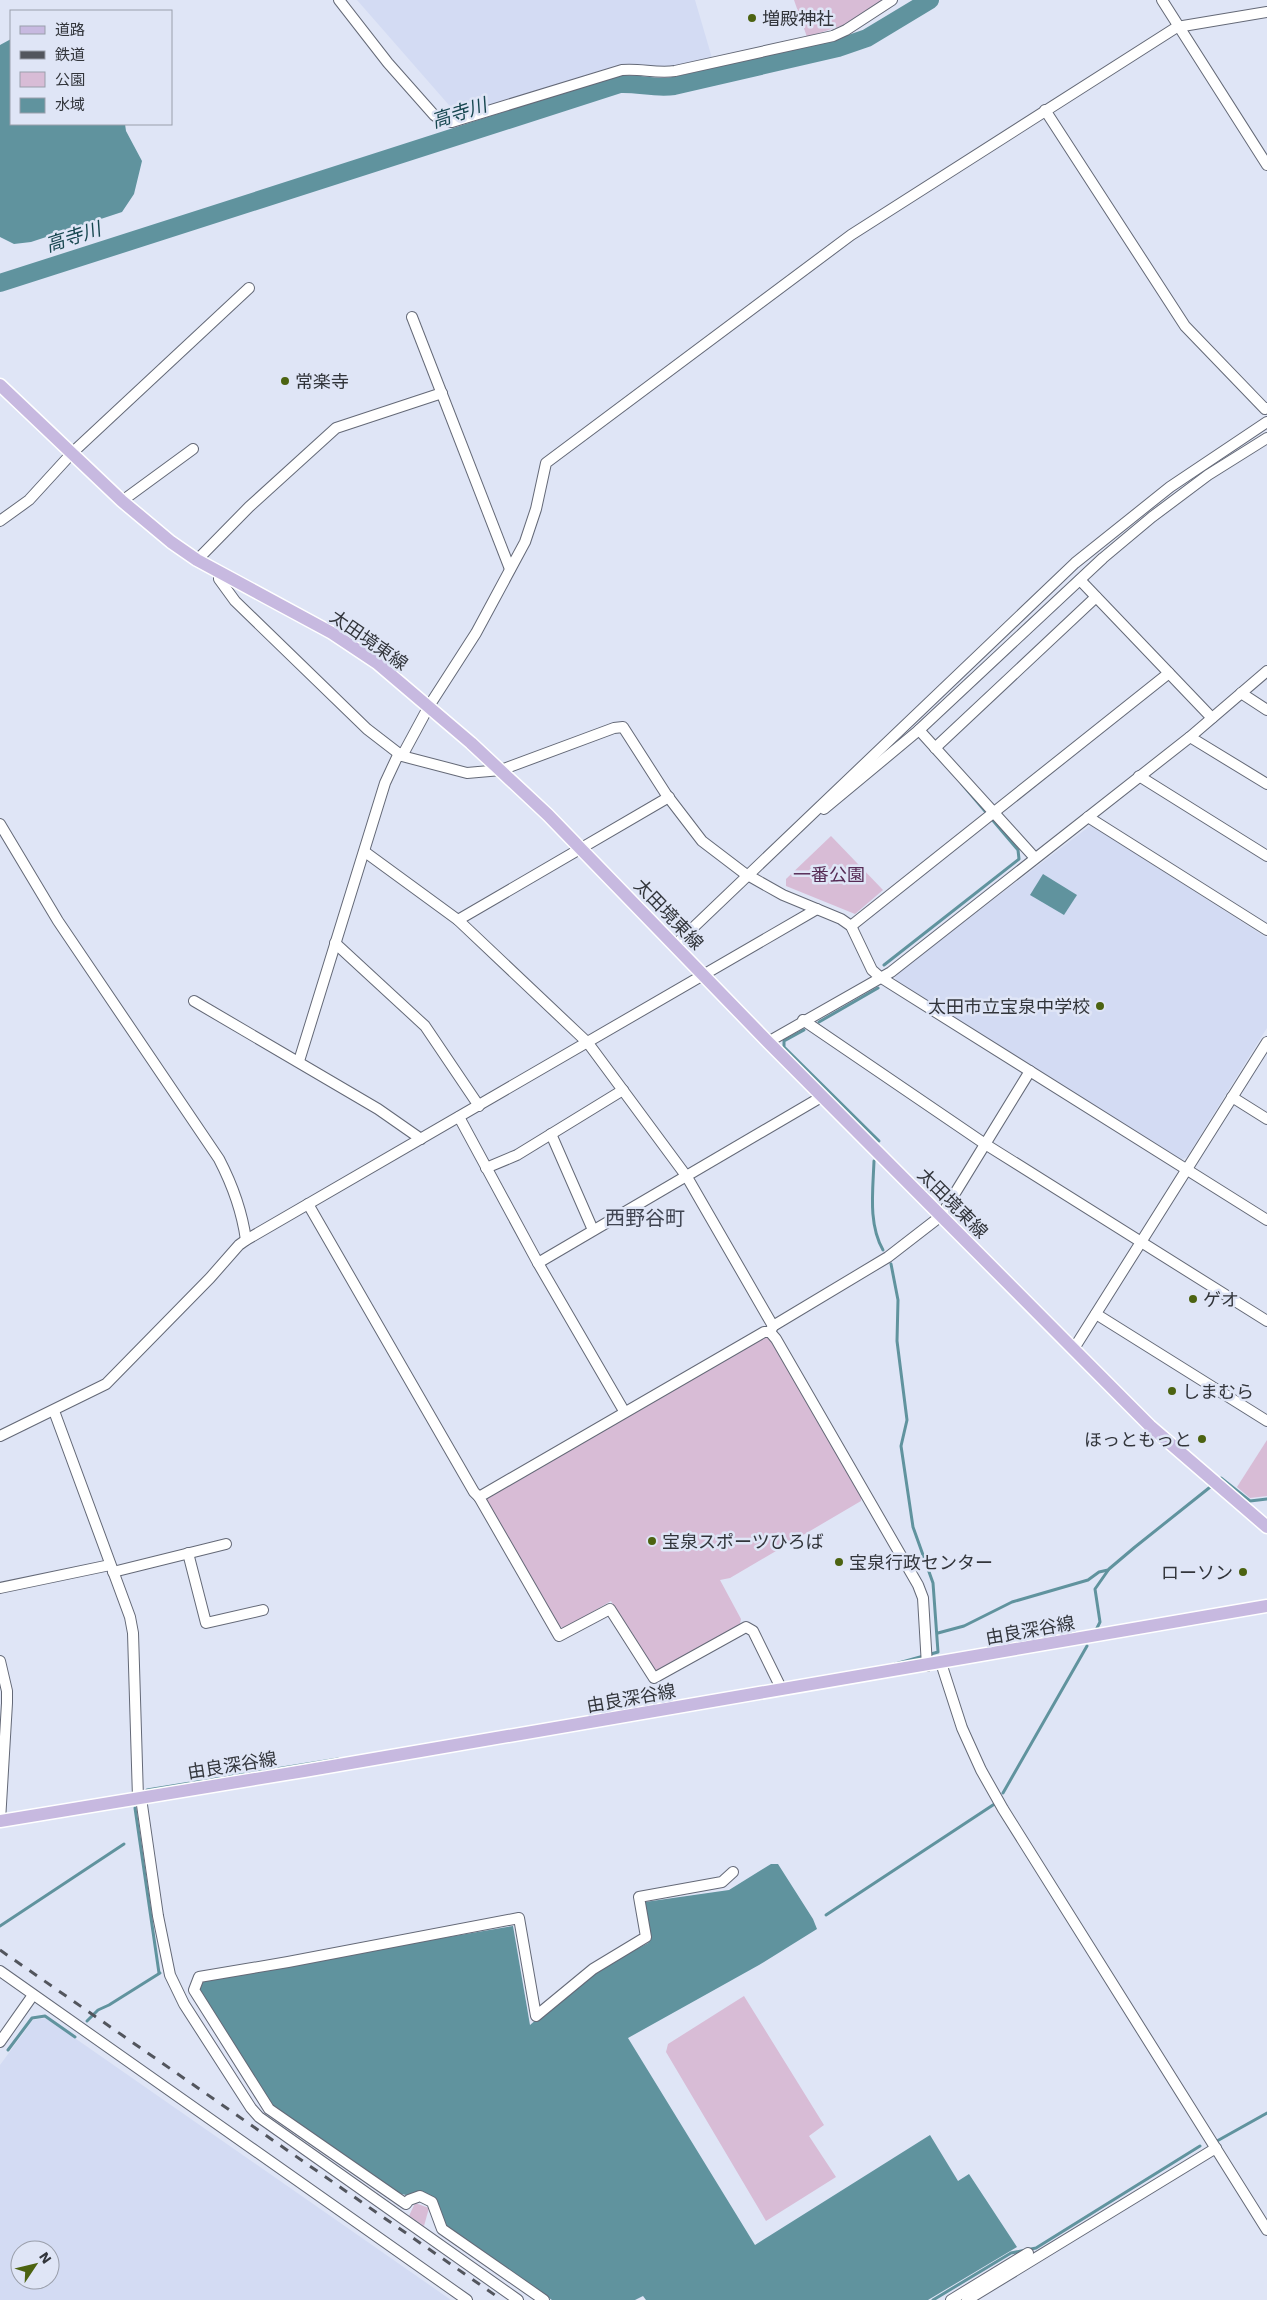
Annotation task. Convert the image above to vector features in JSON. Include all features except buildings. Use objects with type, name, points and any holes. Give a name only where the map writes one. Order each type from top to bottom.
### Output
[{"type":"main road","name":"太田境東線","points":[[0,385],[122,501],[171,542],[197,560],[332,633],[377,663],[501,770],[1073,1350],[1150,1426],[1267,1527]]},
{"type":"main road","name":"由良深谷線","points":[[0,1821],[927,1666],[1267,1606]]},
{"type":"street","points":[[339,0],[388,63],[434,114],[441,120],[452,122],[622,70],[635,68],[664,73],[833,36],[846,30],[892,0]]},
{"type":"street","points":[[1162,0],[1177,27],[1267,165]]},
{"type":"street","points":[[299,1061],[386,783],[429,706],[476,634],[525,542],[536,509],[546,463],[851,235],[1177,27],[1267,12]]},
{"type":"street","points":[[1045,110],[1185,326],[1265,409],[1267,408]]},
{"type":"street","points":[[0,521],[29,500],[72,453],[249,288]]},
{"type":"street","points":[[412,317],[510,569]]},
{"type":"street","points":[[197,560],[249,507],[336,428],[442,393]]},
{"type":"street","points":[[675,945],[1075,563],[1170,487],[1267,422]]},
{"type":"street","points":[[752,870],[919,730],[1080,580],[1160,511],[1208,475],[1267,438]]},
{"type":"street","points":[[122,501],[193,449]]},
{"type":"street","points":[[219,571],[219,579],[235,601],[367,729],[400,755],[467,773],[501,770],[614,728],[623,727],[669,797],[702,841],[752,870],[784,895],[841,919],[851,926],[872,970],[880,977],[1267,1220]]},
{"type":"street","points":[[1080,580],[1212,718]]},
{"type":"street","points":[[935,748],[1096,597]]},
{"type":"street","points":[[768,1042],[803,1020],[890,972],[936,938],[1190,736],[1267,671]]},
{"type":"street","points":[[851,926],[1169,673]]},
{"type":"street","points":[[1241,693],[1267,710]]},
{"type":"street","points":[[919,730],[1035,858]]},
{"type":"street","points":[[1190,736],[1267,784]]},
{"type":"street","points":[[1139,776],[1267,856]]},
{"type":"street","points":[[458,920],[669,797]]},
{"type":"street","points":[[1088,817],[1267,930]]},
{"type":"street","points":[[0,824],[58,921],[219,1159],[236,1194],[244,1222],[246,1240]]},
{"type":"street","points":[[365,852],[458,920],[588,1043],[687,1177],[773,1332],[918,1584],[923,1598],[927,1666]]},
{"type":"street","points":[[0,1436],[106,1384],[210,1278],[239,1245],[246,1240],[817,909]]},
{"type":"street","points":[[335,943],[425,1026],[479,1106]]},
{"type":"street","points":[[194,1001],[378,1109],[421,1139]]},
{"type":"street","points":[[803,1020],[985,1144],[1267,1321]]},
{"type":"street","points":[[1073,1350],[1267,1042]]},
{"type":"street","points":[[479,1497],[624,1411],[764,1332],[773,1332],[888,1256],[940,1216],[1030,1071]]},
{"type":"street","points":[[486,1168],[517,1155],[622,1090]]},
{"type":"street","points":[[538,1263],[823,1096]]},
{"type":"street","points":[[1232,1097],[1267,1119]]},
{"type":"street","points":[[459,1117],[538,1263],[624,1411]]},
{"type":"street","points":[[551,1134],[593,1230]]},
{"type":"street","points":[[308,1204],[559,1636],[610,1609],[654,1678],[746,1627],[753,1631],[782,1690]]},
{"type":"street","points":[[1096,1314],[1267,1421]]},
{"type":"street","points":[[54,1411],[130,1617],[133,1633],[140,1798],[158,1916],[170,1975],[184,2004],[251,2108],[259,2117],[518,2300]]},
{"type":"street","points":[[0,1588],[112,1569],[226,1544]]},
{"type":"street","points":[[188,1553],[206,1623],[263,1610]]},
{"type":"street","points":[[0,1661],[7,1691],[7,1703],[0,1821]]},
{"type":"street","points":[[941,1663],[962,1728],[981,1770],[1003,1809],[1267,2230]]},
{"type":"street","points":[[544,2300],[442,2229],[432,2202],[420,2196],[409,2200],[406,2204],[269,2109],[194,1990],[199,1977],[519,1918],[536,2016],[593,1969],[646,1937],[639,1897],[722,1882],[733,1872]]},
{"type":"street","points":[[0,1971],[467,2300]]},
{"type":"street","points":[[0,2042],[33,1995]]},
{"type":"street","points":[[967,2300],[1216,2148]]},
{"type":"street","points":[[950,2300],[1028,2253]]},
{"type":"shaded area","points":[[357,0],[695,0],[712,58],[668,68],[622,64],[464,113],[455,112]]},
{"type":"shaded area","name":"太田市立宝泉中学校","points":[[1091,825],[1267,938],[1267,1028],[1187,1157],[1180,1160],[896,983],[895,975]]},
{"type":"shaded area","points":[[46,2018],[451,2300],[0,2300],[0,2065],[33,2020]]},
{"type":"green space","points":[[794,0],[884,0],[844,25],[807,37]]},
{"type":"green space","name":"一番公園","points":[[831,836],[883,890],[855,914],[786,886],[786,879]]},
{"type":"green space","name":"宝泉スポーツひろば","points":[[764,1336],[770,1338],[861,1495],[861,1501],[730,1578],[720,1580],[741,1619],[740,1624],[656,1672],[651,1671],[611,1601],[565,1628],[559,1627],[486,1500],[487,1496]]},
{"type":"green space","points":[[1267,1440],[1267,1496],[1250,1498],[1237,1487]]},
{"type":"green space","points":[[744,1996],[824,2125],[809,2136],[836,2177],[766,2221],[666,2052],[668,2044]]},
{"type":"green space","points":[[415,2203],[429,2208],[424,2226],[409,2216]]},
{"type":"water","points":[[10,40],[10,125],[125,125],[126,131],[142,161],[134,194],[122,212],[31,242],[14,244],[0,237],[0,45]]},
{"type":"water","points":[[1043,874],[1077,895],[1064,915],[1030,895]]},
{"type":"water","points":[[771,1864],[778,1864],[813,1919],[817,1929],[759,1965],[628,2038],[755,2245],[930,2135],[958,2181],[969,2174],[1017,2247],[928,2300],[646,2300],[643,2296],[635,2300],[552,2300],[444,2227],[434,2202],[416,2193],[406,2195],[393,2192],[271,2106],[197,1990],[201,1979],[513,1926],[530,2025],[591,1973],[648,1943],[651,1938],[645,1902],[729,1890]]},
{"type":"waterway","name":"高寺川","points":[[0,283],[620,84],[660,87],[674,86],[838,48],[867,38],[930,0]]},
{"type":"waterway","points":[[884,965],[1019,859],[1018,850],[962,784]]},
{"type":"waterway","points":[[819,1022],[878,988]]},
{"type":"waterway","points":[[804,1030],[784,1041],[784,1047],[879,1141]]},
{"type":"waterway","points":[[874,1161],[873,1218],[878,1240],[883,1250]]},
{"type":"waterway","points":[[891,1264],[898,1300],[897,1341],[907,1420],[901,1446],[913,1527],[933,1583],[938,1652],[895,1664]]},
{"type":"waterway","points":[[1219,1480],[1221,1478],[1250,1501],[1267,1499]]},
{"type":"waterway","points":[[1097,1628],[1100,1622],[1095,1589],[1109,1569],[1214,1484]]},
{"type":"waterway","points":[[938,1633],[964,1626],[1012,1602],[1088,1580],[1099,1572],[1108,1570]]},
{"type":"waterway","points":[[1003,1793],[1087,1646]]},
{"type":"waterway","points":[[147,1790],[338,1759]]},
{"type":"waterway","points":[[826,1915],[996,1803]]},
{"type":"waterway","points":[[135,1808],[159,1973]]},
{"type":"waterway","points":[[0,1926],[124,1844]]},
{"type":"waterway","points":[[87,2021],[98,2010],[160,1973]]},
{"type":"waterway","points":[[8,2050],[32,2018],[45,2016],[75,2037]]},
{"type":"waterway","points":[[1217,2141],[1267,2113]]},
{"type":"waterway","points":[[933,2300],[1011,2253],[1036,2248],[1200,2146]]},
{"type":"railway","points":[[0,1950],[502,2300]]},
{"type":"place","name":"増殿神社","points":[[752,18]]},
{"type":"place","name":"常楽寺","points":[[285,381]]},
{"type":"place","name":"太田市立宝泉中学校","points":[[1100,1006]]},
{"type":"place","name":"ゲオ","points":[[1193,1299]]},
{"type":"place","name":"しまむら","points":[[1172,1391]]},
{"type":"place","name":"ほっともっと","points":[[1202,1439]]},
{"type":"place","name":"宝泉スポーツひろば","points":[[652,1541]]},
{"type":"place","name":"宝泉行政センター","points":[[839,1562]]},
{"type":"place","name":"ローソン","points":[[1243,1572]]},
{"type":"district","name":"西野谷町","points":[[645,1218]]}]
